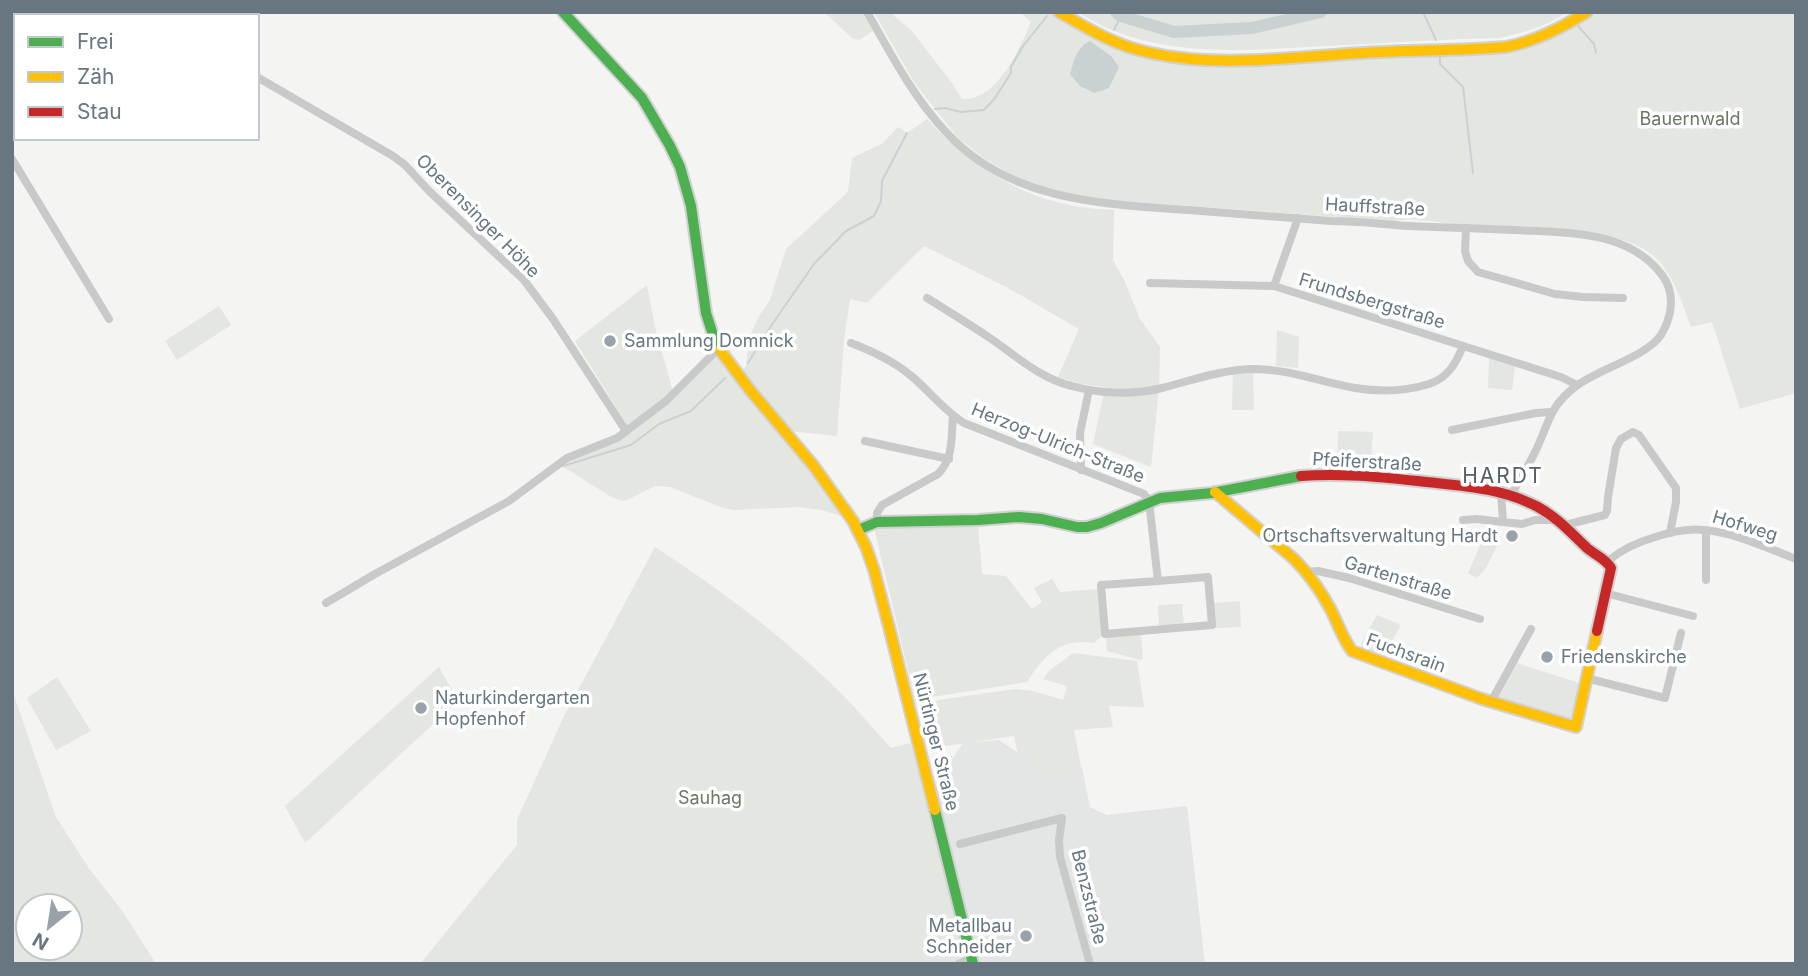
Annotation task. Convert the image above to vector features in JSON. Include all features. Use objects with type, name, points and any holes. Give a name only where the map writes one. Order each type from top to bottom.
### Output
[{"type":"main road","name":"Nürtinger Straße","points":[[563,12],[642,98],[680,167],[691,206],[706,313],[719,348],[799,448],[859,530],[874,570],[973,961]]},
{"type":"main road","points":[[1059,12],[1096,35],[1131,49],[1170,58],[1224,62],[1506,47],[1546,36],[1587,12]]},
{"type":"main road","name":"Pfeiferstraße","points":[[859,530],[877,522],[1019,517],[1087,527],[1160,498],[1215,492],[1296,476],[1331,474],[1461,486],[1506,494],[1562,523],[1587,548],[1608,561]]},
{"type":"main road","name":"Fuchsrain","points":[[1215,492],[1306,572],[1328,605],[1346,645],[1352,651],[1491,702],[1576,727],[1586,678]]},
{"type":"main road","points":[[1586,678],[1611,571],[1608,561]]},
{"type":"street","name":"Hauffstraße","points":[[867,12],[908,82],[947,133],[967,151],[1006,176],[1044,192],[1086,202],[1298,218],[1573,233],[1613,240],[1644,256],[1665,278],[1670,288],[1671,307],[1662,333],[1656,341],[1640,351],[1577,385],[1551,412],[1535,451],[1506,494]]},
{"type":"street","name":"Oberensinger Höhe","points":[[259,78],[405,165],[524,280],[553,318],[626,431]]},
{"type":"street","points":[[12,159],[108,320]]},
{"type":"street","points":[[1274,286],[1298,218]]},
{"type":"street","points":[[1466,228],[1465,251],[1468,261],[1486,276],[1566,295],[1623,298]]},
{"type":"street","name":"Frundsbergstraße","points":[[1150,283],[1274,286],[1561,377],[1577,385]]},
{"type":"street","points":[[927,298],[1044,375],[1089,390],[1114,392],[1159,389],[1221,372],[1253,369],[1290,372],[1354,388],[1404,388],[1430,383],[1445,375],[1455,364],[1463,346]]},
{"type":"street","name":"Herzog-Ulrich-Straße","points":[[851,342],[893,362],[909,373],[953,416],[964,423],[1144,495],[1149,501]]},
{"type":"street","points":[[326,603],[509,501],[567,458],[607,443],[626,431],[666,401],[719,348]]},
{"type":"street","points":[[1081,470],[1080,433],[1089,390]]},
{"type":"street","points":[[1452,430],[1551,412]]},
{"type":"street","points":[[877,522],[877,513],[882,505],[938,474],[945,467],[949,459],[953,416]]},
{"type":"street","points":[[1462,520],[1522,524],[1535,520],[1562,523],[1603,517],[1607,513],[1617,445],[1621,439],[1633,432],[1639,435],[1675,485],[1676,502],[1670,533]]},
{"type":"street","points":[[865,441],[949,459]]},
{"type":"street","points":[[1503,522],[1506,494]]},
{"type":"street","points":[[1149,501],[1158,581]]},
{"type":"street","points":[[1706,530],[1706,580]]},
{"type":"street","name":"Hofweg","points":[[1608,561],[1640,541],[1670,533],[1706,530],[1736,537],[1796,559]]},
{"type":"street","name":"Gartenstraße","points":[[1306,572],[1318,571],[1349,578],[1480,619]]},
{"type":"street","points":[[1208,577],[1212,625],[1105,634],[1101,585],[1158,581],[1208,577]]},
{"type":"street","points":[[1605,593],[1693,616]]},
{"type":"street","points":[[1491,702],[1531,629]]},
{"type":"street","points":[[1586,678],[1665,698],[1681,633]]},
{"type":"street","name":"Benzstraße","points":[[960,844],[1062,818],[1060,857],[1090,964]]},
{"type":"street","points":[[959,964],[973,961]]},
{"type":"shaded area","points":[[1090,41],[1111,56],[1119,67],[1109,88],[1094,93],[1080,86],[1070,74],[1079,50]]},
{"type":"shaded area","points":[[999,740],[1048,773],[1082,767],[1090,807],[1107,815],[1187,806],[1205,964],[973,964],[931,797],[934,786],[963,743]]},
{"type":"green space","points":[[824,12],[862,12],[873,31],[859,40],[852,38]]},
{"type":"green space","name":"Bauernwald","points":[[874,12],[894,12],[893,15],[911,30],[962,99],[986,92],[1005,72],[1031,22],[1020,12],[1053,12],[1092,37],[1145,56],[1336,58],[1488,53],[1559,34],[1594,12],[1796,12],[1796,393],[1740,409],[1712,322],[1691,327],[1678,292],[1664,267],[1642,248],[1620,239],[1566,229],[1393,221],[1107,200],[1064,194],[1038,186],[1010,174],[957,137],[914,82]]},
{"type":"green space","points":[[1078,12],[1567,12],[1543,25],[1500,38],[1232,50],[1200,49],[1137,39],[1107,28]]},
{"type":"green space","points":[[927,119],[978,164],[1016,187],[1059,202],[1085,208],[1114,210],[1113,260],[1140,319],[1160,347],[1159,389],[1151,467],[1093,444],[1105,387],[1058,377],[1079,329],[1008,288],[924,246],[867,303],[850,299],[844,340],[837,436],[780,430],[844,517],[799,507],[734,510],[670,487],[655,486],[625,501],[613,498],[562,466],[561,464],[627,432],[718,355],[735,378],[746,366],[749,338],[770,300],[786,249],[848,192],[852,158],[883,143],[898,127],[907,133]]},
{"type":"green space","points":[[647,285],[655,327],[673,392],[627,425],[575,341]]},
{"type":"green space","points":[[219,306],[231,325],[177,360],[165,341]]},
{"type":"green space","points":[[1277,330],[1299,337],[1298,368],[1276,366]]},
{"type":"green space","points":[[1489,358],[1515,366],[1512,390],[1488,388]]},
{"type":"green space","points":[[1253,373],[1254,410],[1232,410],[1233,374]]},
{"type":"green space","points":[[1338,431],[1373,432],[1370,473],[1337,471]]},
{"type":"green space","points":[[978,525],[982,574],[1006,576],[1032,609],[1042,602],[1034,588],[1052,579],[1060,592],[1098,589],[1101,637],[1094,643],[1072,643],[1054,650],[1027,682],[932,697],[923,704],[916,704],[875,532],[885,527]]},
{"type":"green space","points":[[1483,539],[1498,544],[1486,568],[1477,578],[1468,573]]},
{"type":"green space","name":"Sauhag","points":[[655,547],[728,597],[797,652],[840,692],[891,748],[910,743],[931,797],[972,958],[959,964],[420,964],[517,845],[517,820],[564,716]]},
{"type":"green space","points":[[1240,601],[1241,627],[1215,628],[1213,603]]},
{"type":"green space","points":[[1182,604],[1184,625],[1159,627],[1158,605]]},
{"type":"green space","points":[[1377,615],[1401,625],[1382,659],[1363,652],[1361,644]]},
{"type":"green space","points":[[1141,634],[1143,659],[1107,651],[1106,637]]},
{"type":"green space","points":[[1073,653],[1137,661],[1144,707],[1109,706],[1113,727],[1074,730],[1081,767],[1044,775],[1018,755],[1014,736],[932,748],[924,710],[938,700],[1015,689],[1063,700],[1067,686],[1043,679],[1049,671]]},
{"type":"green space","points":[[1517,663],[1582,684],[1575,722],[1497,700]]},
{"type":"green space","points":[[439,667],[458,701],[305,843],[285,806]]},
{"type":"green space","points":[[57,677],[91,731],[56,750],[27,698]]},
{"type":"green space","points":[[12,690],[56,817],[156,964],[12,964]]},
{"type":"waterway","points":[[1116,12],[1121,16],[1174,32],[1252,28],[1321,12]]},
{"type":"waterway","points":[[1423,12],[1436,40]]},
{"type":"waterway","points":[[935,109],[945,108],[961,112],[984,110],[1011,73],[1011,67],[1023,46],[1047,16]]},
{"type":"waterway","points":[[1114,30],[1121,16]]},
{"type":"waterway","points":[[1578,26],[1594,44],[1596,53]]},
{"type":"waterway","points":[[1440,56],[1440,64],[1463,87],[1473,173]]},
{"type":"waterway","points":[[748,363],[814,264],[846,231],[874,216],[881,201],[882,181],[907,133]]},
{"type":"waterway","points":[[563,466],[631,445],[659,424],[691,411],[725,378]]},
{"type":"traffic: fast","points":[[563,12],[642,98],[680,167],[691,206],[706,313],[720,350]]},
{"type":"traffic: fast","points":[[858,530],[877,522],[1019,517],[1087,527],[1160,498],[1212,493],[1301,476]]},
{"type":"traffic: fast","points":[[935,810],[973,964]]},
{"type":"traffic: slow","points":[[1059,12],[1125,46],[1163,55],[1220,61],[1506,47],[1548,33],[1587,12]]},
{"type":"traffic: slow","points":[[720,350],[813,465],[853,521],[866,547],[935,810]]},
{"type":"traffic: slow","points":[[1215,492],[1305,571],[1327,603],[1352,651],[1482,699],[1576,727],[1597,631]]},
{"type":"traffic: jam","points":[[1301,476],[1360,476],[1464,486],[1509,495],[1538,507],[1611,568],[1597,631]]},
{"type":"place","name":"Sammlung Domnick","points":[[610,341]]},
{"type":"place","name":"Ortschaftsverwaltung Hardt","points":[[1512,536]]},
{"type":"place","name":"Friedenskirche","points":[[1547,657]]},
{"type":"place","name":"Naturkindergarten Hopfenhof","points":[[421,708]]},
{"type":"place","name":"Metallbau Schneider","points":[[1026,936]]},
{"type":"district","name":"HARDT","points":[[1503,476]]}]
